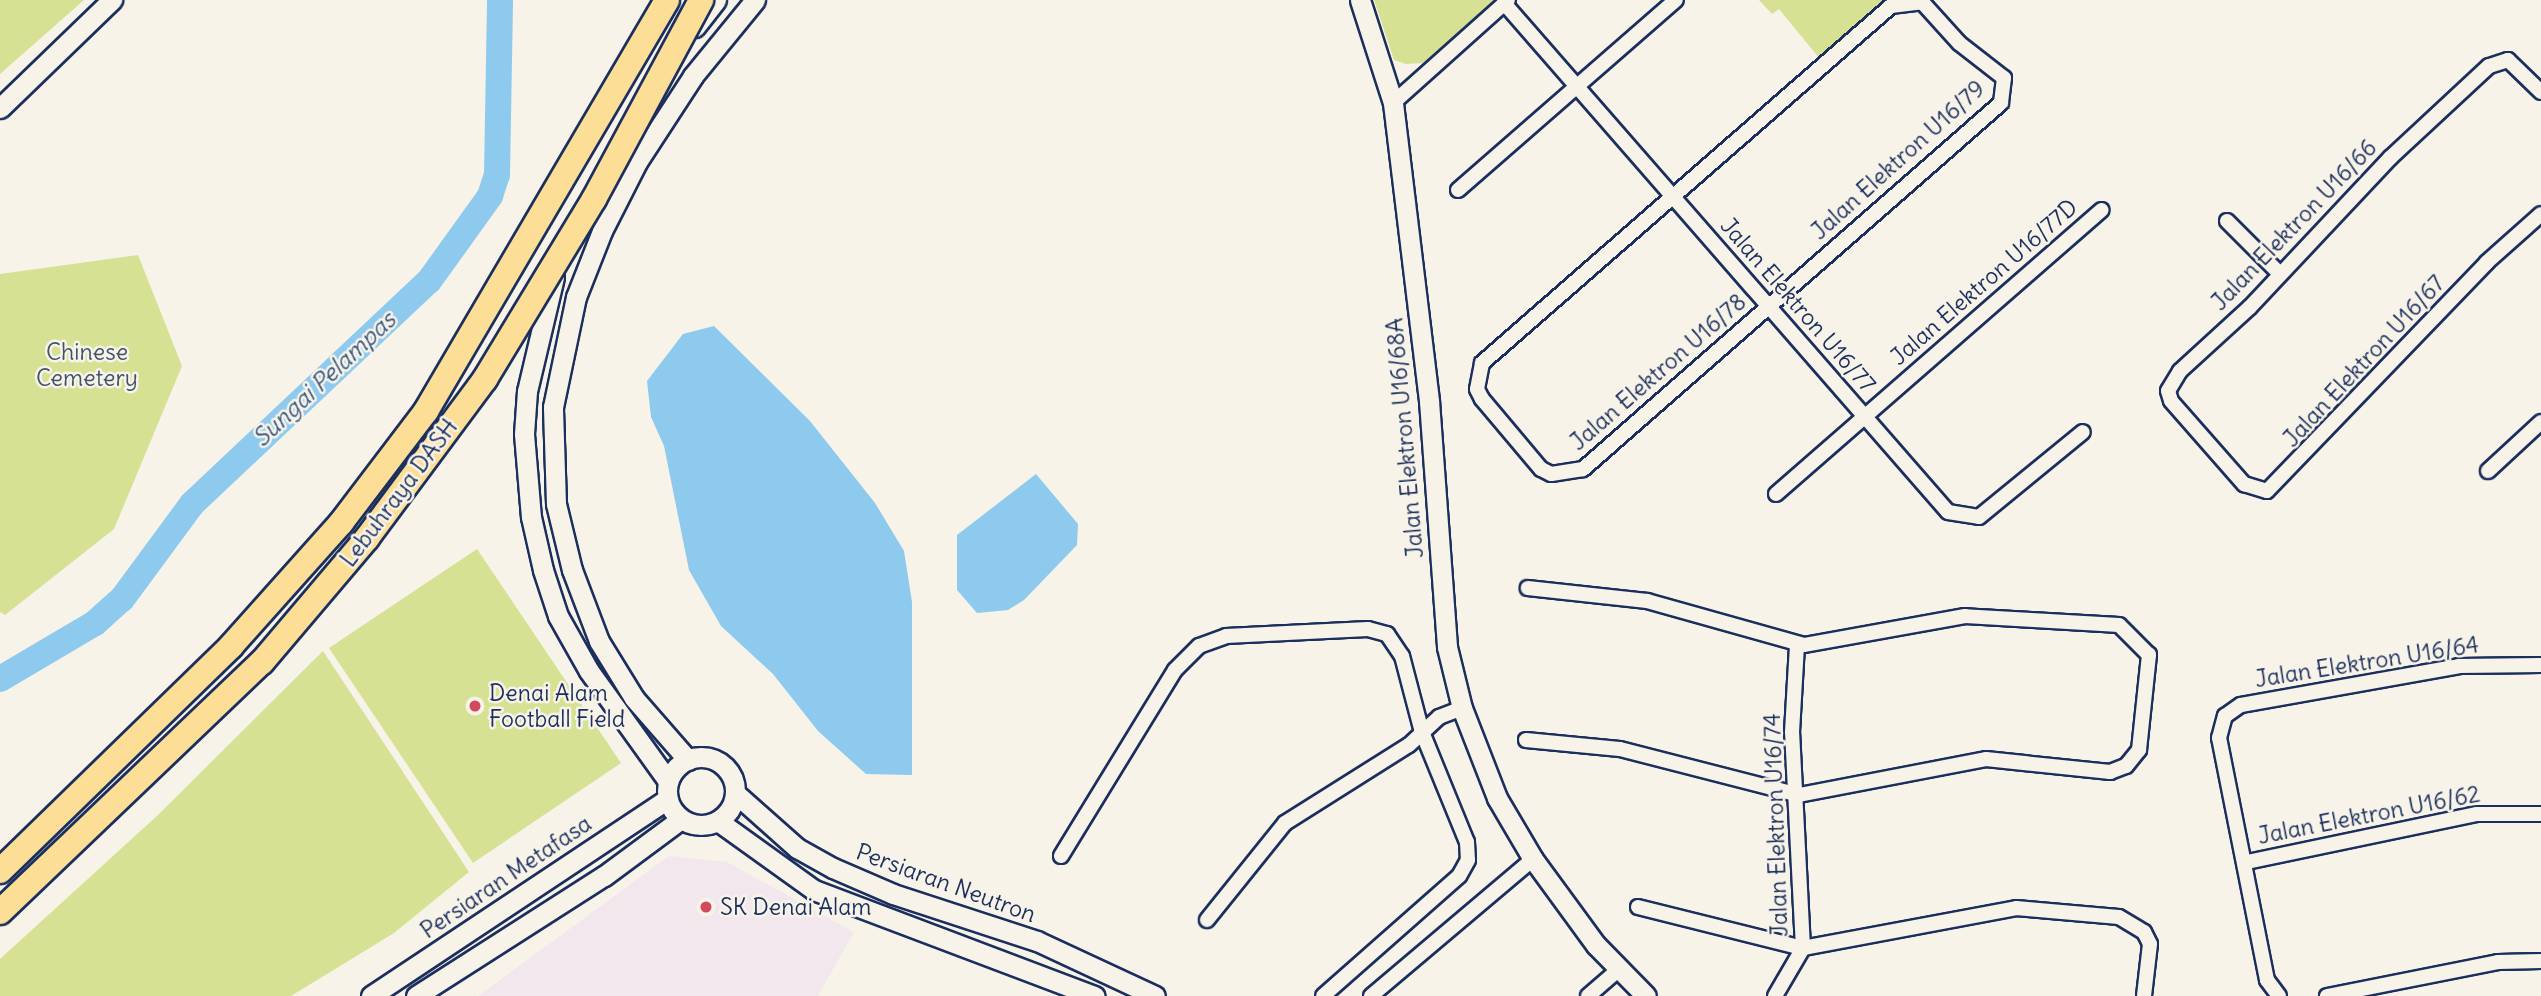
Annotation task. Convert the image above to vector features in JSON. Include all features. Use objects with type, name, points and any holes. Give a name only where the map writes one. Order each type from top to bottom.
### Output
[{"type":"highway","name":"Lebuhraya DASH","points":[[0,871],[231,646],[341,523],[426,411],[667,0]]},
{"type":"highway","name":"Lebuhraya DASH","points":[[0,912],[262,662],[367,538],[485,379],[594,199],[701,0]]},
{"type":"street","points":[[0,108],[112,0]]},
{"type":"street","points":[[716,0],[616,141],[569,229],[527,391],[531,517],[558,616],[596,681],[668,790],[681,819],[699,825],[718,821],[735,793],[721,763],[688,760],[634,698],[599,641],[572,570],[556,504],[553,407],[576,298],[602,231],[637,162],[686,86],[755,0]]},
{"type":"street","name":"Jalan Elektron U16/68A","points":[[1360,0],[1393,103],[1429,401],[1447,647],[1462,708],[1497,798],[1533,859],[1618,970],[1646,996]]},
{"type":"street","points":[[1458,190],[1676,0]]},
{"type":"street","points":[[1393,103],[1506,2]]},
{"type":"street","name":"Jalan Elektron U16/77","points":[[1506,2],[1948,512],[1962,517],[1987,511],[2083,432]]},
{"type":"street","name":"Jalan Elektron U16/79","points":[[1673,197],[1891,6],[1922,2],[1959,43],[2004,78],[2001,103],[1769,307]]},
{"type":"street","name":"Jalan Elektron U16/66","points":[[2215,453],[2176,411],[2168,391],[2171,381],[2280,274],[2390,158],[2489,66],[2508,60],[2541,92]]},
{"type":"street","name":"Jalan Elektron U16/78","points":[[1673,197],[1482,363],[1477,388],[1508,432],[1551,474],[1583,469],[1769,307]]},
{"type":"street","name":"Jalan Elektron U16/77D","points":[[1776,494],[2102,210]]},
{"type":"street","name":"Jalan Elektron U16/67","points":[[2215,453],[2256,490],[2279,484],[2487,262],[2541,215]]},
{"type":"street","points":[[2227,221],[2280,274]]},
{"type":"street","points":[[2488,471],[2541,422]]},
{"type":"street","points":[[1526,740],[1619,749],[1799,795],[1986,759],[2118,771],[2139,750],[2149,655],[2119,625],[1965,616],[1797,645],[1647,601],[1528,588]]},
{"type":"street","points":[[1061,856],[1175,670],[1199,646],[1226,636],[1368,629],[1393,639],[1422,732],[1468,842],[1468,860],[1459,876],[1323,996]]},
{"type":"street","name":"Jalan Elektron U16/74","points":[[1775,996],[1804,948],[1799,795],[1792,732],[1797,645]]},
{"type":"street","name":"Jalan Elektron U16/64","points":[[2247,862],[2219,737],[2225,716],[2241,705],[2459,666],[2541,665]]},
{"type":"street","points":[[1207,920],[1285,823],[1462,708]]},
{"type":"street","points":[[668,790],[688,760]]},
{"type":"street","name":"Persiaran Metafasa","points":[[371,996],[668,790]]},
{"type":"street","name":"Persiaran Neutron","points":[[735,793],[797,848],[833,868],[1037,941],[1155,996]]},
{"type":"street","name":"Jalan Elektron U16/62","points":[[2247,862],[2477,814],[2541,814]]},
{"type":"street","points":[[416,996],[604,876],[681,819]]},
{"type":"street","points":[[718,821],[814,890],[1096,996]]},
{"type":"street","points":[[1371,996],[1533,859]]},
{"type":"street","points":[[2247,862],[2267,980],[2279,996]]},
{"type":"street","points":[[1638,907],[1804,948],[2016,908],[2119,917],[2144,932],[2150,944],[2144,996]]},
{"type":"street","points":[[2327,996],[2498,962],[2541,961]]},
{"type":"street","points":[[1588,996],[1618,970]]},
{"type":"shaded area","name":"SK Denai Alam","points":[[669,856],[727,862],[854,932],[818,996],[478,996]]},
{"type":"green space","points":[[0,0],[84,0],[0,74]]},
{"type":"green space","points":[[1374,0],[1494,0],[1423,63],[1406,64],[1394,60]]},
{"type":"green space","points":[[1759,0],[1883,0],[1820,59],[1779,9],[1772,14]]},
{"type":"green space","name":"Chinese Cemetery","points":[[138,255],[182,366],[114,529],[5,615],[0,612],[0,274]]},
{"type":"green space","name":"Denai Alam Football Field","points":[[477,549],[621,763],[473,863],[329,648]]},
{"type":"green space","points":[[323,651],[469,872],[394,933],[291,996],[0,996],[0,959],[158,815]]},
{"type":"water","points":[[714,326],[810,421],[875,503],[904,551],[912,602],[912,775],[866,774],[818,731],[773,674],[721,626],[689,570],[664,446],[651,417],[647,381],[683,334]]},
{"type":"water","points":[[1036,474],[1078,524],[1077,545],[1024,600],[1008,610],[977,613],[957,590],[957,535]]},
{"type":"waterway","name":"Sungai Pelampas","points":[[0,679],[95,623],[122,599],[192,504],[429,281],[490,196],[497,175],[500,0]]},
{"type":"place","name":"Denai Alam Football Field","points":[[475,706]]},
{"type":"place","name":"SK Denai Alam","points":[[706,907]]}]
